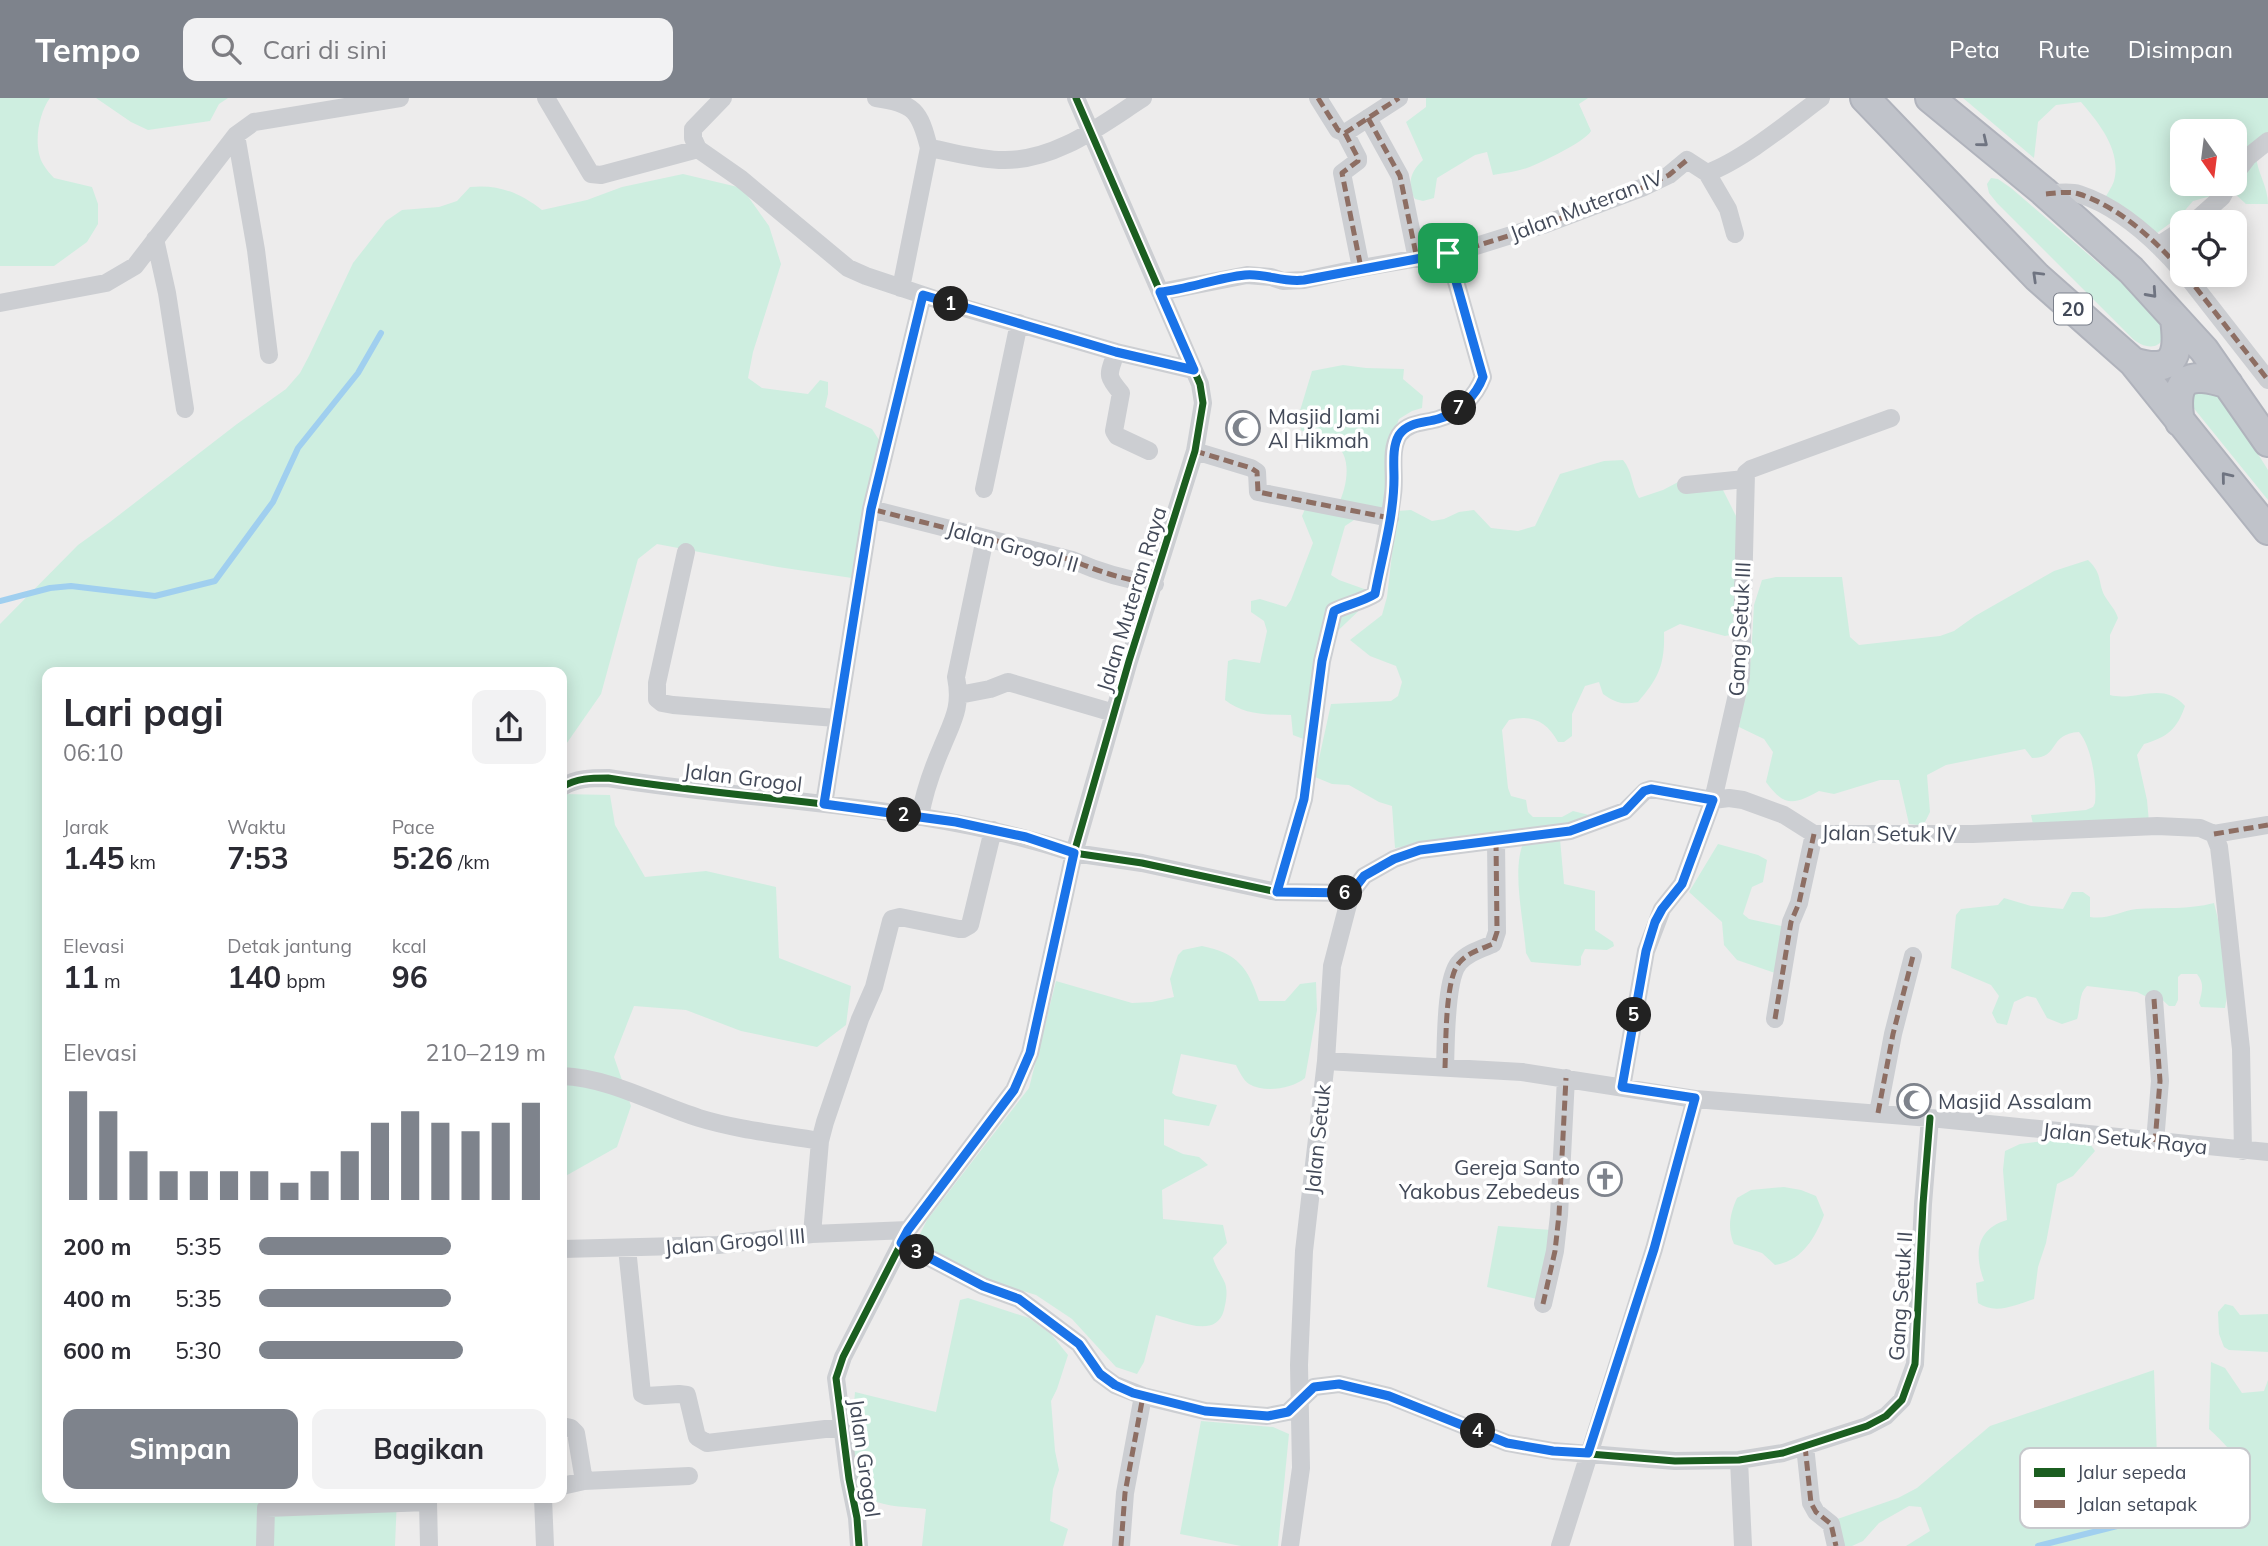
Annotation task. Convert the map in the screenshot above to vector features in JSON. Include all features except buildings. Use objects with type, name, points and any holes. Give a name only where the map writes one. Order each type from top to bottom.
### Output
[{"type":"highway","name":"20","points":[[1865,98],[2038,277],[2133,362],[2268,530]]},
{"type":"highway","points":[[1930,98],[2046,194],[2131,270],[2204,350],[2268,442]]},
{"type":"highway","points":[[2133,362],[2158,368],[2167,364],[2176,350],[2178,336],[2175,318]]},
{"type":"highway","points":[[2180,422],[2178,394],[2183,385],[2193,377],[2206,377],[2228,384]]},
{"type":"street","points":[[0,303],[106,284],[135,265],[236,135],[254,122],[400,98]]},
{"type":"street","points":[[546,98],[591,174],[601,175],[695,143]]},
{"type":"street","points":[[723,98],[693,129],[695,143],[848,268],[923,295],[1116,352],[1194,370]]},
{"type":"street","points":[[876,98],[898,101],[913,108],[923,122],[929,148],[901,288]]},
{"type":"street","name":"Jalan Muteran Raya","points":[[1074,853],[1195,451],[1203,402],[1200,384],[1076,98]]},
{"type":"street","points":[[929,148],[1002,160],[1019,159],[1069,145],[1143,98]]},
{"type":"street","points":[[1318,98],[1338,130],[1345,133],[1358,158],[1342,173],[1361,268]]},
{"type":"street","points":[[1345,133],[1399,98]]},
{"type":"street","points":[[1735,234],[1728,209],[1707,173],[1718,169],[1776,132],[1821,98]]},
{"type":"street","points":[[1368,118],[1400,176],[1417,259]]},
{"type":"street","points":[[236,135],[254,238],[269,355]]},
{"type":"street","points":[[2247,159],[2268,141]]},
{"type":"street","name":"Jalan Muteran IV","points":[[1160,292],[1247,275],[1294,282],[1448,253],[1543,225],[1644,187],[1668,175],[1687,160],[1707,173]]},
{"type":"street","points":[[2046,194],[2076,193],[2107,206],[2160,245],[2170,257]]},
{"type":"street","points":[[2207,210],[2223,196]]},
{"type":"street","points":[[2160,245],[2170,238]]},
{"type":"street","points":[[155,239],[167,293],[185,409]]},
{"type":"street","points":[[1277,892],[1304,799],[1322,661],[1334,611],[1348,604],[1364,601],[1375,594],[1390,517],[1394,490],[1394,449],[1399,436],[1406,428],[1440,419],[1455,411],[1479,389],[1483,377],[1448,253]]},
{"type":"street","points":[[2195,287],[2268,380]]},
{"type":"street","points":[[824,804],[871,509],[923,295]]},
{"type":"street","points":[[984,489],[1019,323]]},
{"type":"street","points":[[1116,352],[1109,375],[1111,383],[1121,393],[1114,431],[1117,436],[1149,451]]},
{"type":"street","points":[[1686,485],[1745,479],[1746,473],[1751,469],[1891,418]]},
{"type":"street","points":[[1195,451],[1251,468],[1257,472],[1258,492],[1390,517]]},
{"type":"street","name":"Gang Setuk III","points":[[1622,1087],[1646,951],[1655,922],[1682,884],[1713,800],[1741,677],[1745,479]]},
{"type":"street","name":"Jalan Grogol II","points":[[871,509],[1154,584]]},
{"type":"street","points":[[920,817],[924,793],[955,718],[959,695],[956,677],[985,538]]},
{"type":"street","points":[[686,552],[657,682],[657,699],[673,705],[836,718]]},
{"type":"street","points":[[959,695],[990,689],[1008,682],[1114,713]]},
{"type":"street","name":"Jalan Grogol","points":[[567,784],[589,778],[608,778],[920,817],[1026,837],[1074,853],[1030,1053],[1014,1090],[904,1237],[843,1357],[836,1378],[859,1546]]},
{"type":"street","name":"Jalan Setuk IV","points":[[1351,893],[1364,876],[1394,859],[1420,850],[1581,828],[1625,811],[1644,791],[1651,789],[1713,800],[1743,800],[1784,815],[1814,834],[1973,834],[2157,826],[2200,828],[2214,834]]},
{"type":"street","points":[[2243,1151],[2241,1049],[2219,847],[2214,834],[2268,825]]},
{"type":"street","points":[[812,1234],[820,1141],[856,1030],[874,987],[892,919],[900,917],[959,929],[967,928],[970,925],[993,830]]},
{"type":"street","points":[[1775,1019],[1791,922],[1802,891],[1814,834]]},
{"type":"street","points":[[1445,1068],[1451,978],[1459,963],[1473,952],[1493,944],[1497,932],[1496,841]]},
{"type":"street","points":[[1074,853],[1142,863],[1277,892],[1351,893],[1332,966],[1326,1061]]},
{"type":"street","points":[[1878,1114],[1893,1034],[1913,956]]},
{"type":"street","points":[[2154,999],[2160,1081],[2155,1142]]},
{"type":"street","name":"Jalan Setuk","points":[[1290,1546],[1301,1468],[1299,1365],[1304,1251],[1326,1061],[1522,1072],[1695,1098]]},
{"type":"street","points":[[567,1077],[634,1092],[719,1124],[820,1141]]},
{"type":"street","points":[[1543,1304],[1555,1251],[1559,1215],[1566,1078]]},
{"type":"street","points":[[1560,1546],[1654,1249],[1695,1098]]},
{"type":"street","name":"Jalan Setuk Raya","points":[[1695,1098],[1930,1118],[2268,1152]]},
{"type":"street","name":"Gang Setuk II","points":[[904,1237],[983,1286],[1019,1299],[1079,1344],[1100,1374],[1115,1385],[1143,1396],[1205,1411],[1268,1416],[1288,1412],[1314,1387],[1339,1384],[1389,1396],[1507,1443],[1553,1451],[1675,1461],[1739,1460],[1783,1453],[1867,1426],[1886,1416],[1902,1400],[1915,1364],[1930,1118]]},
{"type":"street","name":"Jalan Grogol III","points":[[567,1249],[718,1245],[812,1234],[904,1237]]},
{"type":"street","points":[[627,1248],[642,1394],[687,1395],[697,1437],[707,1443],[842,1427]]},
{"type":"street","points":[[1121,1546],[1125,1493],[1143,1396]]},
{"type":"street","points":[[567,1427],[576,1433],[584,1481]]},
{"type":"street","points":[[1805,1446],[1811,1503],[1816,1512],[1831,1524],[1836,1546]]},
{"type":"street","points":[[1739,1460],[1743,1546]]},
{"type":"street","points":[[567,1485],[584,1481],[689,1476]]},
{"type":"street","points":[[265,1546],[266,1503]]},
{"type":"street","points":[[428,1503],[429,1546]]},
{"type":"street","points":[[543,1503],[545,1546]]},
{"type":"green space","points":[[0,98],[50,98],[42,113],[38,131],[38,149],[43,164],[54,178],[92,187],[98,204],[98,224],[87,242],[54,266],[0,266]]},
{"type":"green space","points":[[96,98],[228,98],[219,104],[210,121],[148,130]]},
{"type":"green space","points":[[1426,98],[1588,98],[1579,104],[1591,131],[1562,152],[1515,171],[1493,175],[1487,152],[1475,155],[1437,178],[1434,198],[1423,201],[1415,199],[1412,193],[1410,183],[1413,173],[1423,160],[1406,122],[1426,107]]},
{"type":"green space","points":[[1963,98],[2268,98],[2268,139],[2256,155],[2268,204],[2246,204],[2237,196],[2247,196],[2247,119],[2170,119],[2170,196],[2211,196],[2193,201],[2185,210],[2170,210],[2170,223],[2157,233],[2104,200],[2114,181],[2115,159],[2107,138],[2081,102],[2056,105],[2038,122],[2034,158]]},
{"type":"green space","points":[[683,174],[742,188],[769,226],[781,264],[753,352],[748,378],[762,388],[808,394],[820,380],[828,382],[825,407],[872,429],[881,443],[852,578],[657,544],[638,559],[601,694],[567,743],[567,667],[42,667],[42,1503],[397,1503],[395,1546],[0,1546],[0,624],[78,545],[286,389],[300,373],[353,263],[386,221],[402,210],[439,207],[457,201],[470,187],[500,188],[526,199],[542,210],[587,200],[622,187]]},
{"type":"green space","points":[[1991,178],[1998,179],[2011,188],[2160,316],[2164,333],[2160,342],[2149,346],[2133,339],[1997,203],[1989,193],[1987,184]]},
{"type":"green space","points":[[1343,365],[1404,369],[1403,379],[1423,396],[1422,408],[1399,419],[1388,448],[1389,479],[1380,525],[1357,518],[1345,526],[1331,575],[1367,590],[1368,602],[1326,642],[1306,740],[1293,735],[1291,715],[1248,711],[1225,700],[1228,661],[1234,659],[1260,663],[1267,631],[1264,621],[1251,612],[1251,601],[1260,599],[1286,607],[1313,543],[1302,516],[1305,509],[1338,505],[1341,498],[1347,471],[1343,455],[1332,443],[1315,439],[1301,430],[1299,414],[1312,371]]},
{"type":"green space","points":[[2196,388],[2212,388],[2224,400],[2268,470],[2268,500],[2192,406],[2191,394]]},
{"type":"green space","points":[[1623,460],[1639,498],[1682,480],[1722,488],[1740,524],[1735,634],[1725,636],[1680,624],[1664,632],[1662,662],[1651,685],[1638,702],[1623,703],[1612,699],[1603,694],[1599,682],[1585,686],[1572,714],[1572,736],[1564,742],[1558,742],[1549,729],[1538,721],[1524,718],[1509,720],[1502,730],[1511,796],[1526,800],[1528,812],[1533,817],[1562,817],[1573,811],[1589,815],[1588,821],[1395,848],[1392,806],[1379,802],[1349,785],[1332,784],[1315,777],[1331,704],[1391,701],[1398,696],[1402,682],[1396,666],[1370,656],[1350,640],[1382,615],[1387,597],[1397,511],[1411,510],[1432,521],[1474,510],[1491,528],[1518,531],[1535,526],[1560,474],[1604,461]]},
{"type":"green space","points":[[2088,560],[2096,570],[2103,593],[2118,618],[2110,635],[2110,695],[2168,694],[2185,706],[2179,721],[2170,731],[2144,744],[2137,755],[2149,822],[2033,824],[2031,815],[2086,810],[2095,803],[2093,766],[2079,732],[2062,737],[2041,757],[2032,758],[2025,749],[1946,765],[1927,775],[1930,812],[1925,822],[1918,825],[1909,824],[1899,780],[1880,780],[1834,794],[1819,791],[1796,801],[1784,800],[1766,782],[1773,752],[1764,739],[1739,727],[1751,658],[1754,605],[1762,580],[1776,577],[1842,577],[1850,637],[1859,645],[1940,636],[1954,631],[2054,571]]},
{"type":"green space","points":[[567,794],[610,795],[615,825],[645,877],[706,871],[776,887],[779,958],[851,986],[846,1025],[817,1047],[741,1031],[686,1010],[634,1006],[614,1057],[631,1106],[617,1147],[567,1175]]},
{"type":"green space","points":[[1560,839],[1564,884],[1595,891],[1595,930],[1613,942],[1614,946],[1607,950],[1585,949],[1581,965],[1578,966],[1531,962],[1526,953],[1518,881],[1520,853],[1524,841]]},
{"type":"green space","points":[[1718,844],[1767,860],[1763,882],[1752,887],[1743,914],[1749,919],[1786,927],[1778,974],[1737,960],[1724,945],[1722,922],[1689,892]]},
{"type":"green space","points":[[2072,892],[2083,892],[2090,897],[2090,917],[2096,918],[2137,909],[2214,903],[2227,969],[2225,1008],[2201,1007],[2200,978],[2197,974],[2181,974],[2178,977],[2178,1000],[2175,1006],[2169,1006],[2156,994],[2145,996],[2137,992],[2087,986],[2081,997],[2077,1019],[2062,1024],[2047,1018],[2036,998],[2027,996],[2014,1002],[2007,1025],[1997,1023],[1992,1013],[1999,996],[1991,985],[1951,968],[1956,915],[1961,909],[1998,905],[2004,898],[2031,906],[2063,909]]},
{"type":"green space","points":[[1202,946],[1224,953],[1240,963],[1259,1001],[1285,1001],[1300,984],[1316,982],[1317,1010],[1305,1078],[1293,1085],[1270,1089],[1255,1087],[1245,1080],[1236,1065],[1181,1054],[1172,1093],[1217,1105],[1209,1126],[1164,1119],[1164,1145],[1183,1154],[1199,1157],[1208,1165],[1162,1190],[1163,1219],[1223,1225],[1227,1243],[1213,1258],[1225,1283],[1226,1300],[1220,1319],[1204,1326],[1194,1326],[1156,1315],[1144,1362],[1137,1374],[1116,1367],[1072,1319],[1036,1295],[909,1256],[927,1220],[1029,1088],[1056,981],[1132,1003],[1174,997],[1170,979],[1178,955],[1183,950]]},
{"type":"green space","points":[[2058,1139],[2088,1141],[2095,1151],[2073,1176],[2057,1184],[2046,1243],[2038,1267],[2034,1299],[2006,1308],[1985,1307],[1978,1303],[1976,1283],[1984,1281],[1979,1261],[1980,1244],[1989,1230],[2007,1220],[2003,1170],[2005,1151],[2020,1144]]},
{"type":"green space","points":[[1784,1187],[1816,1196],[1824,1215],[1806,1247],[1793,1259],[1775,1265],[1762,1253],[1734,1244],[1730,1221],[1737,1198],[1751,1190]]},
{"type":"green space","points":[[1498,1226],[1552,1230],[1541,1300],[1487,1287]]},
{"type":"green space","points":[[968,1298],[1029,1318],[1051,1334],[1068,1355],[1051,1401],[1059,1470],[1053,1489],[1050,1521],[1068,1529],[1063,1546],[922,1546],[926,1509],[872,1500],[856,1480],[852,1450],[855,1392],[936,1412],[960,1300]]},
{"type":"green space","points":[[2225,1304],[2233,1306],[2240,1315],[2268,1314],[2268,1352],[2229,1350],[2224,1347],[2219,1334],[2218,1312]]},
{"type":"green space","points":[[2211,1362],[2225,1368],[2242,1393],[2264,1391],[2268,1380],[2268,1546],[1906,1546],[1930,1531],[1921,1507],[1909,1506],[1879,1523],[1863,1541],[1852,1546],[1833,1546],[1823,1524],[1898,1498],[1917,1488],[1990,1426],[2154,1370],[2157,1448],[2020,1448],[2020,1528],[2250,1528],[2250,1448],[2228,1448],[2209,1429]]},
{"type":"green space","points":[[1201,1421],[1273,1427],[1289,1434],[1278,1546],[1241,1546],[1180,1534]]},
{"type":"waterway","points":[[0,601],[50,588],[71,586],[155,596],[215,581],[273,502],[298,448],[358,373],[381,333]]},
{"type":"waterway","points":[[2038,1546],[2109,1528]]},
{"type":"marked path","points":[[1318,98],[1338,130],[1345,133],[1399,98]]},
{"type":"marked path","points":[[1368,118],[1400,176],[1417,259]]},
{"type":"marked path","points":[[1345,133],[1358,158],[1358,161],[1342,173],[1361,268]]},
{"type":"marked path","points":[[1160,292],[1247,275],[1283,281],[1304,280],[1460,251],[1543,225],[1644,187],[1669,175],[1687,160]]},
{"type":"marked path","points":[[2046,194],[2075,193],[2108,207],[2148,236],[2170,258]]},
{"type":"marked path","points":[[1448,253],[1478,358]]},
{"type":"marked path","points":[[2195,287],[2268,380]]},
{"type":"marked path","points":[[923,295],[871,509],[1072,560],[1123,578],[1155,584]]},
{"type":"marked path","points":[[1195,451],[1251,468],[1257,472],[1258,492],[1390,518]]},
{"type":"marked path","points":[[2214,834],[2268,825]]},
{"type":"marked path","points":[[1775,1019],[1791,922],[1799,903],[1814,834]]},
{"type":"marked path","points":[[1445,1068],[1447,1012],[1454,971],[1466,957],[1493,944],[1497,932],[1496,841]]},
{"type":"marked path","points":[[1878,1113],[1893,1034],[1913,956]]},
{"type":"marked path","points":[[2154,999],[2160,1081],[2155,1142]]},
{"type":"marked path","points":[[1543,1304],[1555,1251],[1559,1215],[1566,1078]]},
{"type":"marked path","points":[[1121,1546],[1125,1493],[1143,1396]]},
{"type":"marked path","points":[[1805,1446],[1811,1503],[1816,1512],[1831,1524],[1836,1546]]},
{"type":"cycle path","points":[[1076,98],[1200,384],[1203,403],[1195,451],[1129,661],[1074,853],[1142,863],[1277,892],[1351,893]]},
{"type":"cycle path","points":[[567,784],[590,778],[608,778],[843,806],[960,824],[1017,836],[1074,853],[1030,1053],[1014,1090],[908,1230],[843,1357],[836,1378],[859,1546]]},
{"type":"cycle path","points":[[901,1243],[983,1286],[1019,1299],[1079,1344],[1100,1374],[1115,1385],[1143,1396],[1205,1411],[1267,1416],[1288,1412],[1314,1387],[1339,1384],[1389,1396],[1507,1443],[1553,1451],[1675,1461],[1739,1460],[1783,1453],[1867,1426],[1886,1416],[1902,1400],[1915,1364],[1930,1118]]},
{"type":"place","name":"Masjid Jami Al Hikmah","points":[[1243,428]]},
{"type":"place","name":"Masjid Assalam","points":[[1914,1101]]},
{"type":"place","name":"Gereja Santo Yakobus Zebedeus","points":[[1605,1179]]},
{"type":"route","points":[[1448,253],[1483,377],[1479,389],[1455,411],[1440,419],[1406,428],[1399,436],[1394,449],[1394,490],[1390,517],[1375,594],[1364,601],[1348,604],[1334,611],[1322,661],[1304,799],[1277,892],[1351,893],[1364,876],[1394,859],[1420,850],[1570,831],[1625,811],[1644,791],[1651,789],[1713,800],[1682,884],[1655,922],[1646,951],[1622,1087],[1695,1098],[1654,1249],[1588,1453],[1553,1451],[1507,1443],[1389,1396],[1339,1384],[1314,1387],[1288,1412],[1268,1416],[1205,1411],[1133,1393],[1100,1374],[1079,1344],[1019,1299],[983,1286],[901,1243],[1014,1090],[1030,1053],[1074,853],[1026,837],[956,822],[824,804],[871,509],[923,295],[1116,352],[1194,370],[1160,292],[1247,275],[1294,282],[1448,253]]}]
